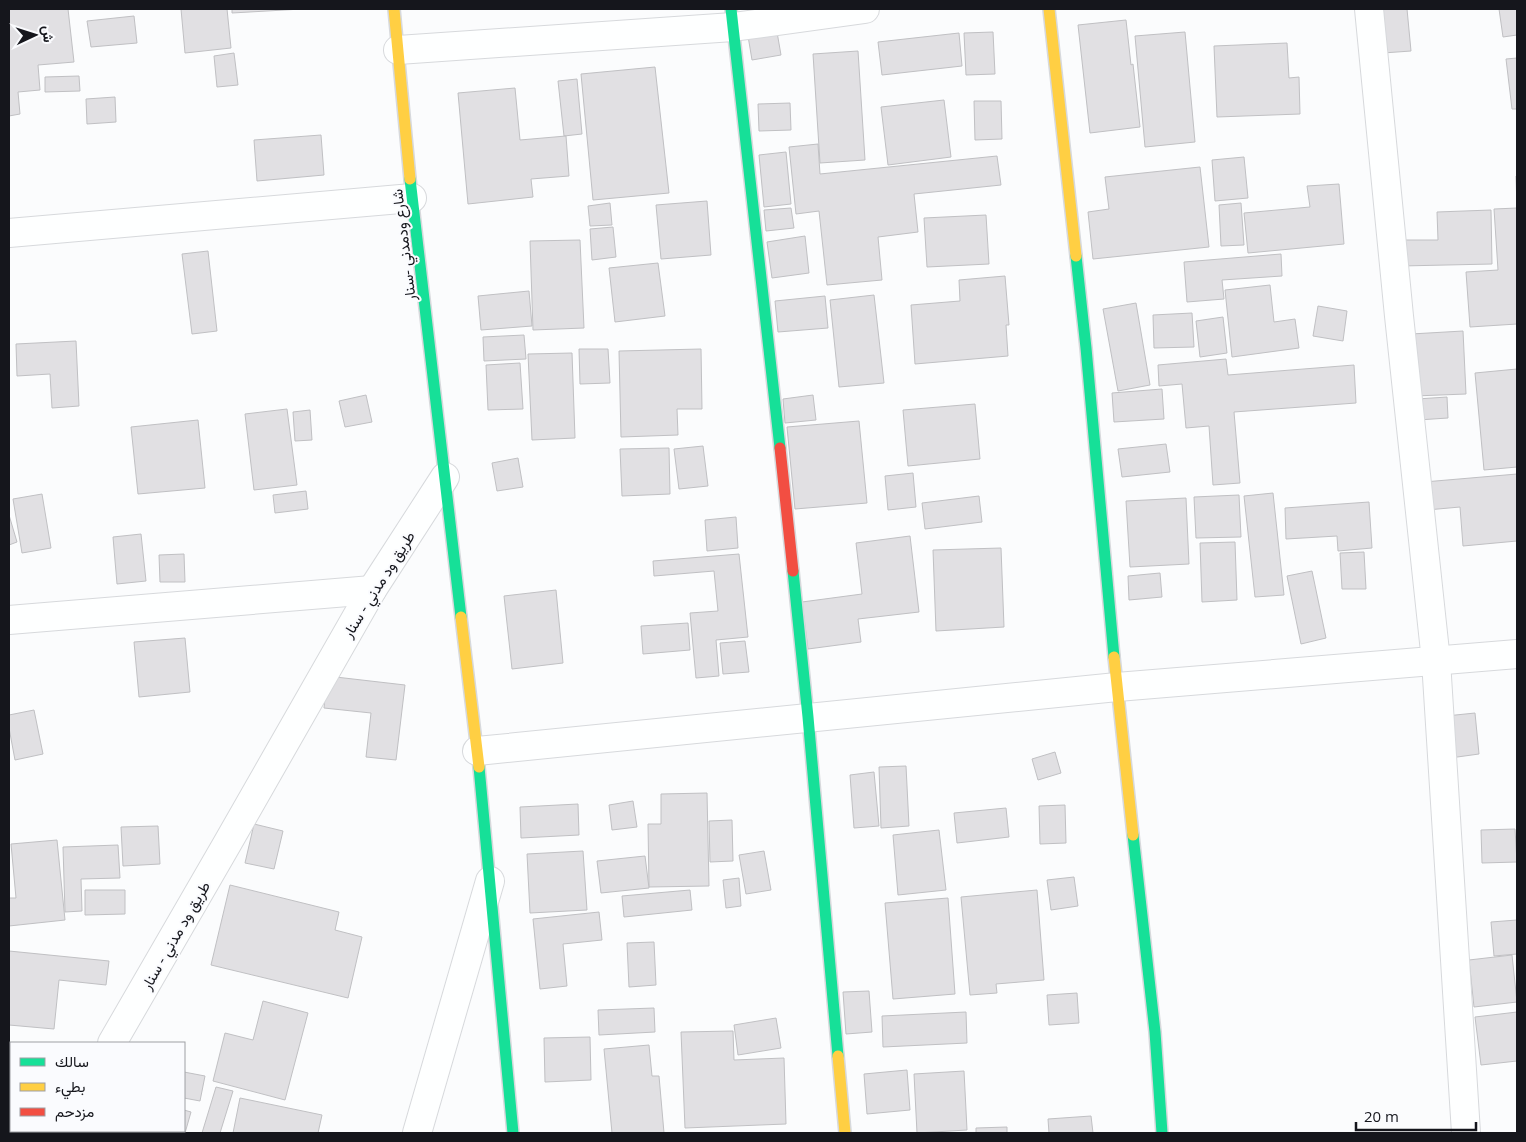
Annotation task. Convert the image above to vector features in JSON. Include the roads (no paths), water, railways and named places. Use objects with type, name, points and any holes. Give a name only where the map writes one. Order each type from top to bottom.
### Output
[{"type":"street","name":"شارع ودمدني -سنار","points":[[394,9],[412,198],[445,478]]},
{"type":"street","points":[[398,50],[732,18],[865,9]]},
{"type":"street","points":[[1049,9],[1086,348],[1117,687],[1155,1032],[1162,1133]]},
{"type":"street","points":[[1369,9],[1436,661],[1466,1133]]},
{"type":"street","points":[[732,18],[773,380],[808,717],[845,1133]]},
{"type":"street","points":[[9,233],[412,198]]},
{"type":"street","points":[[445,478],[477,751],[513,1133]]},
{"type":"street","name":"طريق ود مدني - سنار","points":[[113,1042],[228,844],[372,590],[445,478]]},
{"type":"street","points":[[9,620],[372,590]]},
{"type":"street","points":[[477,751],[1117,687],[1517,654]]},
{"type":"street","points":[[416,1133],[490,880]]}]
